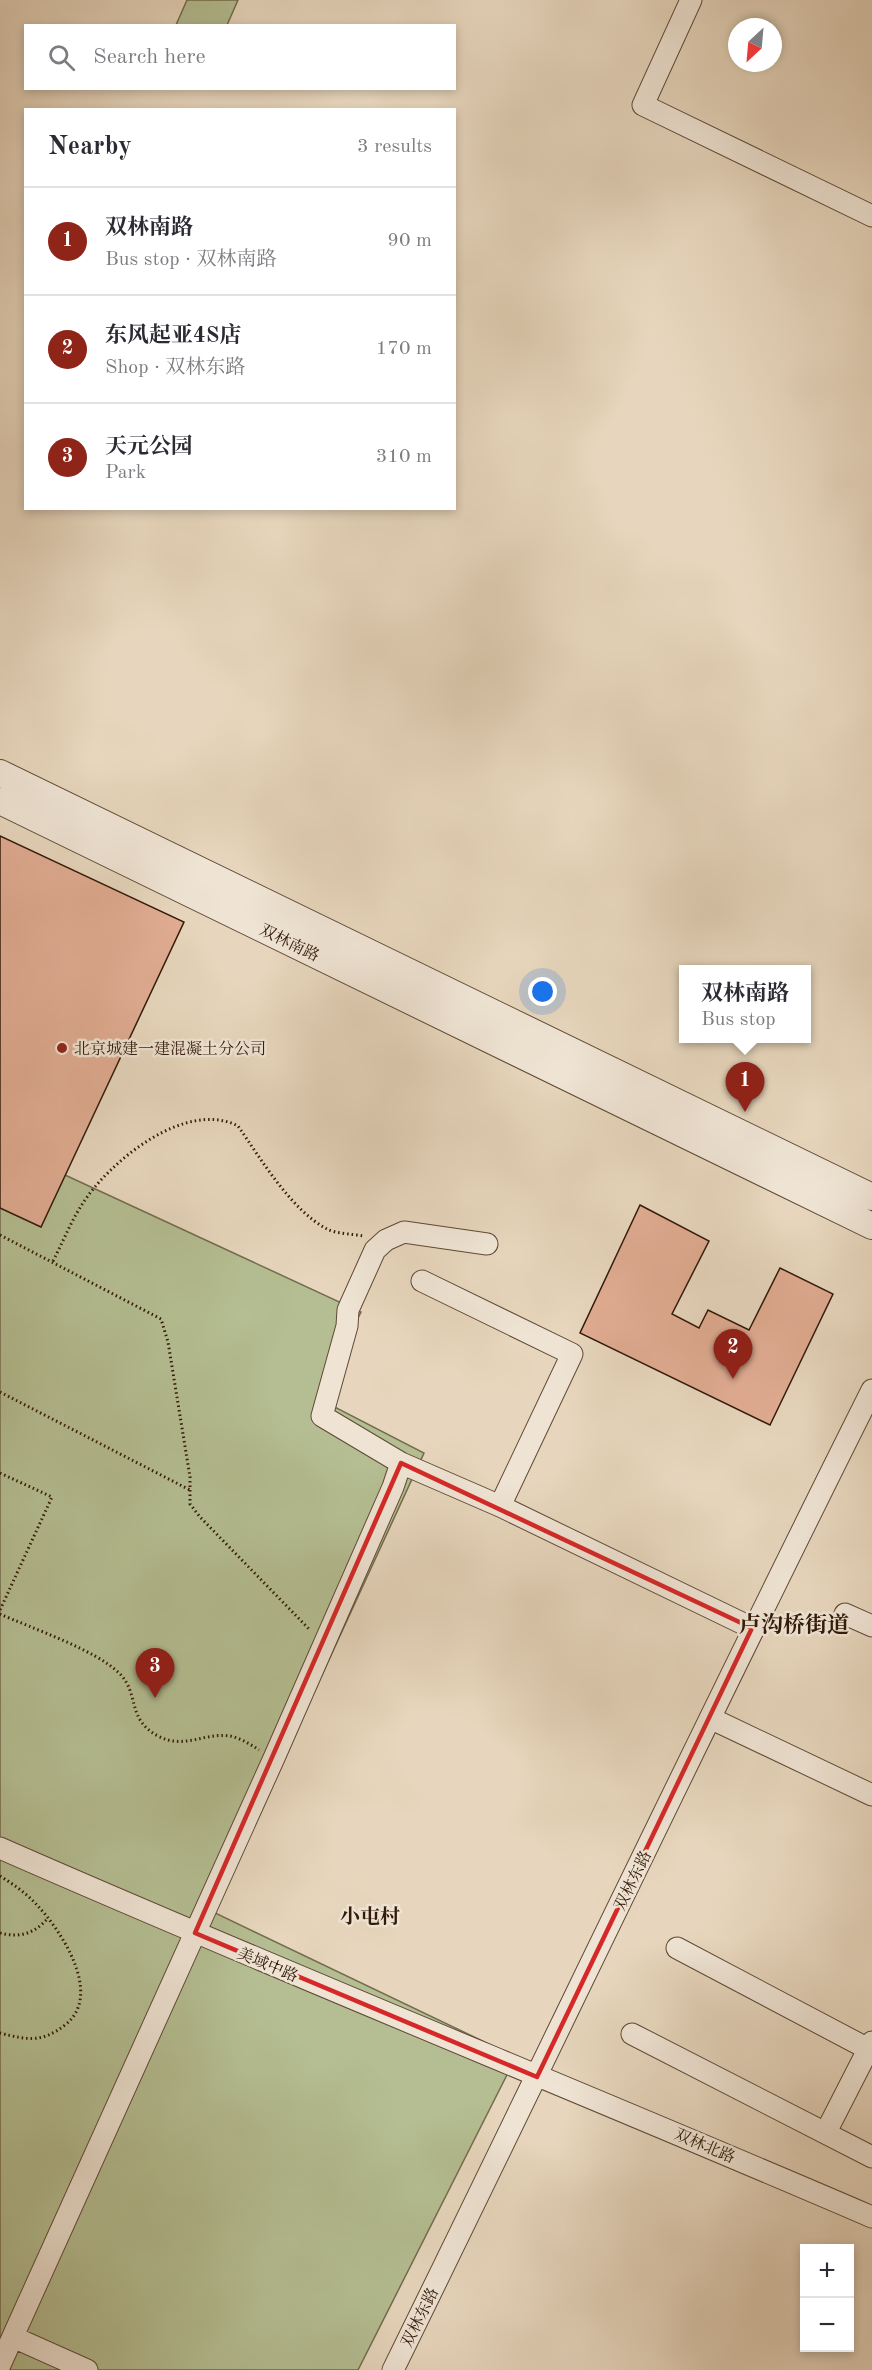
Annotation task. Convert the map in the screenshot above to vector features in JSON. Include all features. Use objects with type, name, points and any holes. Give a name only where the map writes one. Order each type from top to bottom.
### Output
[{"type":"street","points":[[691,0],[643,105],[872,216]]},
{"type":"street","name":"双林南路","points":[[0,773],[872,1197]]},
{"type":"street","name":"双林南路","points":[[0,801],[872,1226]]},
{"type":"street","points":[[487,1244],[404,1232],[386,1240],[375,1250],[348,1310],[347,1326],[322,1416],[401,1462],[500,1506],[752,1628]]},
{"type":"street","points":[[422,1281],[572,1354],[500,1506]]},
{"type":"street","name":"双林东路","points":[[393,2370],[537,2077],[752,1628],[872,1390]]},
{"type":"street","points":[[0,2365],[274,1758],[393,1487],[401,1462]]},
{"type":"street","points":[[845,1614],[872,1626]]},
{"type":"street","points":[[710,1718],[872,1795]]},
{"type":"street","name":"美域中路","points":[[0,1848],[537,2077]]},
{"type":"street","points":[[677,1948],[871,2047],[826,2132]]},
{"type":"street","points":[[632,2034],[872,2157]]},
{"type":"street","name":"双林北路","points":[[537,2077],[872,2217]]},
{"type":"street","points":[[13,2337],[87,2370]]},
{"type":"path","points":[[53,1262],[82,1204],[103,1177],[142,1144],[178,1125],[210,1119],[226,1120],[238,1126],[291,1198],[308,1216],[329,1230],[386,1240]]},
{"type":"path","points":[[0,1235],[161,1319],[168,1342],[190,1477],[190,1504],[324,1644]]},
{"type":"path","points":[[0,1392],[190,1490]]},
{"type":"path","points":[[0,1473],[52,1497],[0,1612],[82,1650],[120,1673],[132,1696],[134,1708],[140,1720],[147,1730],[161,1738],[175,1743],[229,1736],[245,1741],[274,1758]]},
{"type":"path","points":[[0,1876],[36,1903],[57,1929],[76,1966],[80,1982],[80,2002],[69,2022],[52,2035],[23,2039],[0,2033]]},
{"type":"path","points":[[0,1933],[11,1936],[26,1935],[41,1926],[48,1918]]},
{"type":"highlighted area","points":[[401,1463],[752,1628],[537,2077],[195,1933]]},
{"type":"green space","points":[[187,0],[238,0],[227,24],[176,24]]},
{"type":"green space","points":[[65,1175],[361,1312],[317,1398],[424,1453],[213,1912],[516,2057],[358,2370],[0,2370],[0,1208],[41,1227]]},
{"type":"building","name":"北京城建一建混凝土分公司","points":[[0,836],[184,922],[41,1227],[0,1208]]},
{"type":"building","points":[[640,1205],[709,1241],[672,1314],[699,1328],[708,1310],[749,1330],[780,1268],[833,1294],[770,1425],[580,1333]]},
{"type":"place","name":"北京城建一建混凝土分公司","points":[[62,1048]]},
{"type":"place","name":"双林南路","points":[[745,1112]]},
{"type":"place","name":"东风起亚4S店","points":[[733,1379]]},
{"type":"place","name":"天元公园","points":[[155,1698]]},
{"type":"district","name":"卢沟桥街道","points":[[794,1624]]},
{"type":"district","name":"小屯村","points":[[370,1916]]}]
